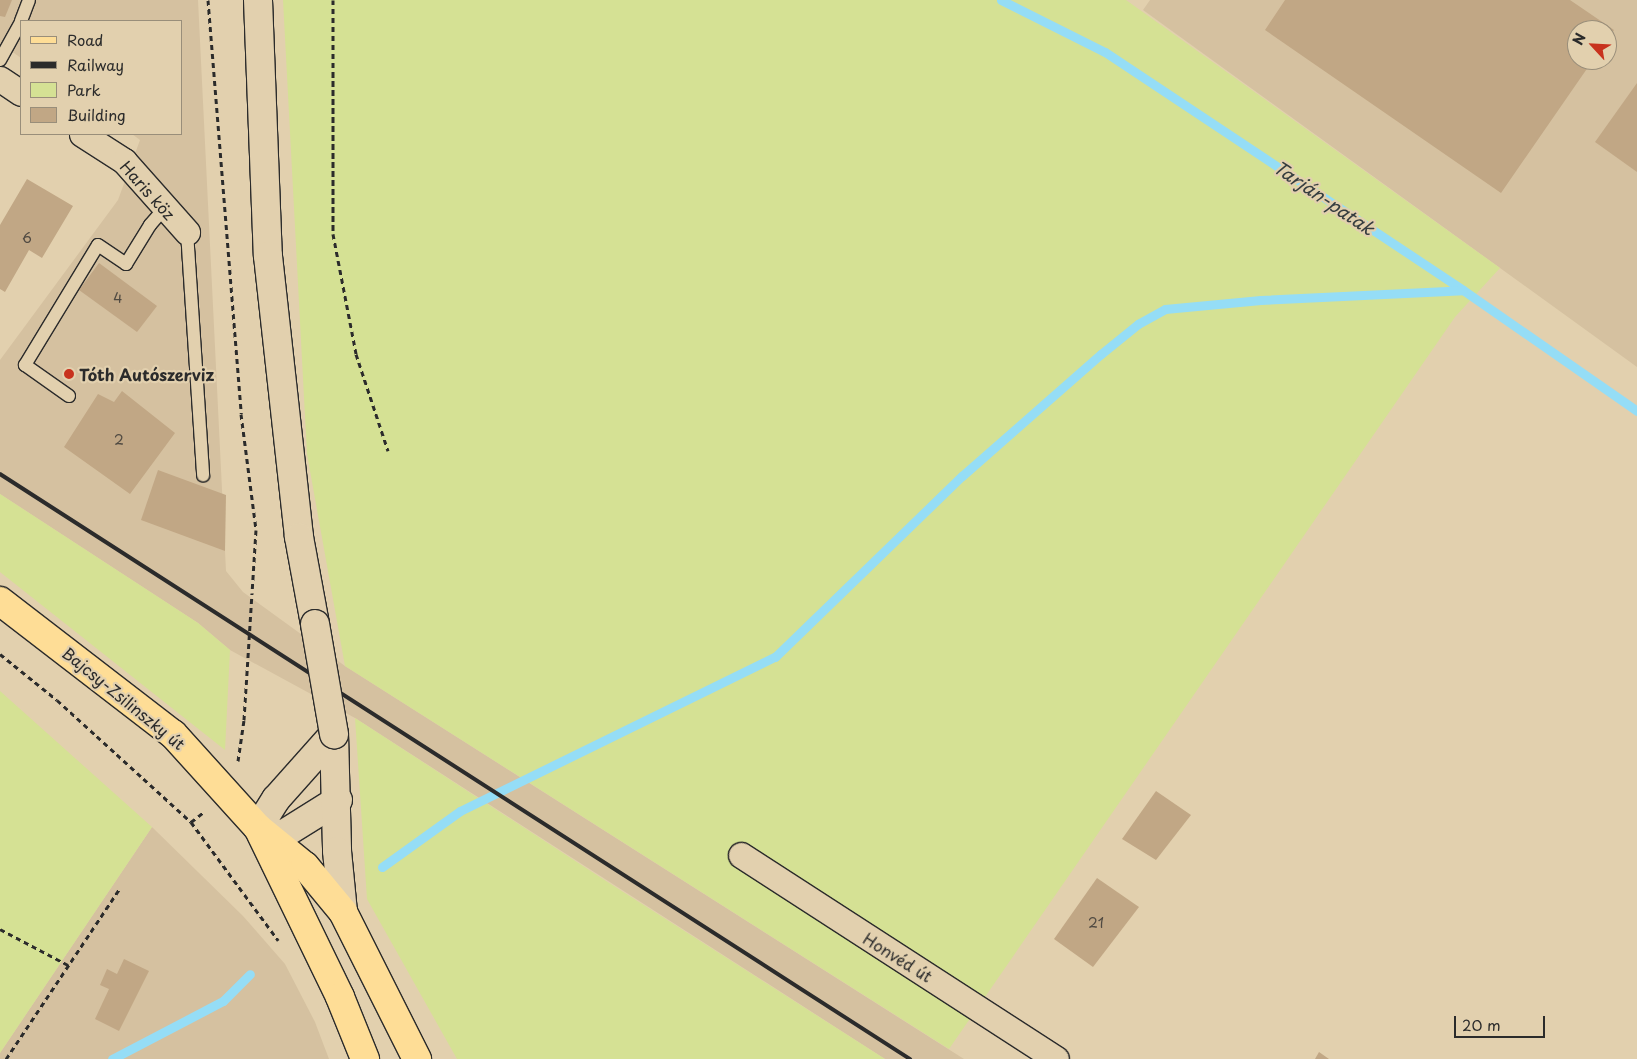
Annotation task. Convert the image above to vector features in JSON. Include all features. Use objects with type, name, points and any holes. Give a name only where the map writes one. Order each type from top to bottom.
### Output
[{"type":"main road","points":[[258,0],[268,256],[299,537],[334,734],[338,800],[337,852],[343,912]]},
{"type":"main road","name":"Bajcsy-Zsilinszky út","points":[[0,601],[173,734],[258,828]]},
{"type":"main road","points":[[258,828],[276,799],[334,734]]},
{"type":"main road","points":[[258,828],[282,835],[338,800]]},
{"type":"main road","points":[[258,828],[305,866],[343,912],[417,1059]]},
{"type":"main road","points":[[258,828],[340,997],[365,1059]]},
{"type":"street","points":[[0,79],[20,92]]},
{"type":"street","name":"Haris köz","points":[[84,135],[124,161],[187,232]]},
{"type":"street","name":"Honvéd út","points":[[740,855],[1056,1059]]},
{"type":"lane","points":[[21,20],[29,0]]},
{"type":"lane","points":[[0,60],[20,23]]},
{"type":"lane","points":[[69,396],[25,365],[98,245],[126,264],[150,225],[165,208]]},
{"type":"lane","points":[[187,232],[203,475]]},
{"type":"path","points":[[208,0],[240,405],[256,530],[244,720]]},
{"type":"path","points":[[333,0],[333,234],[356,354],[388,450]]},
{"type":"path","points":[[0,654],[58,700],[191,822],[280,942]]},
{"type":"path","points":[[6,1059],[120,888]]},
{"type":"path","points":[[0,929],[68,965]]},
{"type":"shaded area","points":[[0,0],[198,0],[226,571],[243,592],[345,666],[964,1059],[885,1059],[355,718],[230,650],[198,623],[0,494],[0,360],[118,200],[140,140],[133,135],[182,135],[182,20],[20,20],[20,57],[0,43]]},
{"type":"shaded area","points":[[1150,0],[1637,0],[1637,367],[1143,10]]},
{"type":"shaded area","points":[[152,827],[243,916],[285,964],[315,1022],[329,1059],[0,1059],[0,1053]]},
{"type":"green space","points":[[283,0],[1126,0],[1500,268],[1455,317],[949,1049],[345,666],[307,454]]},
{"type":"green space","points":[[0,494],[198,623],[230,650],[225,750],[0,572]]},
{"type":"green space","points":[[0,691],[152,827],[0,1053]]},
{"type":"green space","points":[[355,718],[885,1059],[457,1059],[367,899]]},
{"type":"building","points":[[0,0],[12,0],[5,17],[0,16]]},
{"type":"building","points":[[1285,0],[1570,0],[1599,20],[1567,20],[1567,70],[1586,70],[1501,193],[1265,30]]},
{"type":"building","points":[[1637,83],[1637,172],[1595,142]]},
{"type":"building","points":[[27,179],[73,206],[42,258],[29,250],[5,292],[0,289],[0,225]]},
{"type":"building","points":[[99,263],[157,306],[137,332],[79,290]]},
{"type":"building","points":[[122,391],[175,433],[130,494],[64,447],[98,394],[114,402]]},
{"type":"building","points":[[158,470],[226,495],[225,551],[141,520]]},
{"type":"building","points":[[1156,791],[1191,815],[1156,860],[1122,839]]},
{"type":"building","points":[[1097,878],[1139,907],[1093,967],[1054,939]]},
{"type":"building","points":[[124,959],[149,971],[119,1031],[95,1019],[109,989],[100,985],[107,969],[117,974]]},
{"type":"building","points":[[1319,1052],[1329,1059],[1315,1059]]},
{"type":"waterway","name":"Tarján-patak","points":[[1001,0],[1105,52],[1463,290],[1637,411]]},
{"type":"waterway","points":[[382,867],[460,811],[775,657],[962,476],[1101,354],[1138,324],[1165,309],[1261,300],[1463,290]]},
{"type":"waterway","points":[[112,1059],[223,1001],[250,974]]},
{"type":"railway","points":[[0,474],[910,1059]]},
{"type":"place","name":"Tóth Autószerviz","points":[[69,374]]}]
